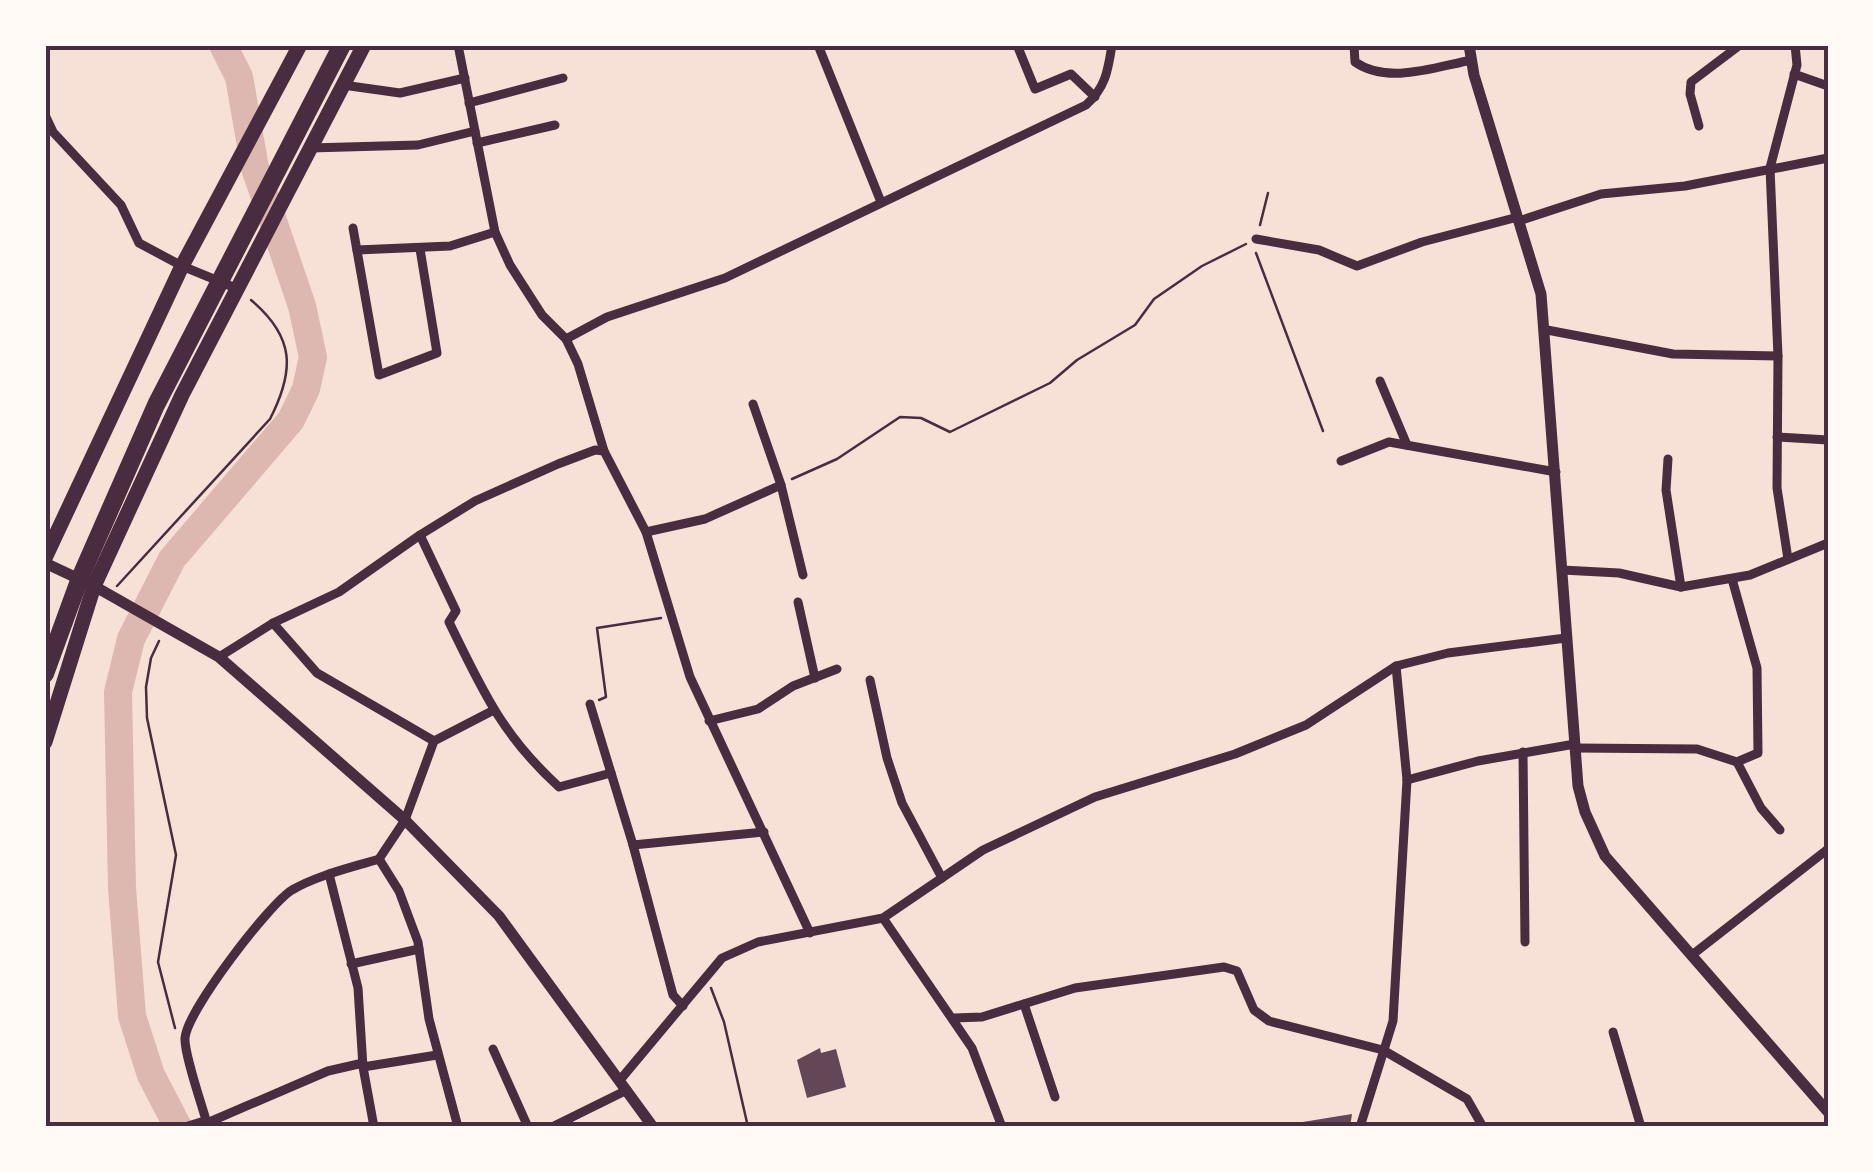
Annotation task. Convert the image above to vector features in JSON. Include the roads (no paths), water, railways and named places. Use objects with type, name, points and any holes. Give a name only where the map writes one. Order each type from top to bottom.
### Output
[{"type":"highway","points":[[45,560],[182,266],[300,45]]},
{"type":"highway","points":[[45,674],[80,578],[148,423],[342,45]]},
{"type":"highway","points":[[45,742],[94,586],[182,395],[364,45]]},
{"type":"street","points":[[458,45],[494,232],[510,264],[542,314],[566,339],[578,364],[604,451],[646,532],[690,677],[810,933]]},
{"type":"street","points":[[818,45],[881,202]]},
{"type":"street","points":[[1018,45],[1035,90],[1071,74],[1095,97]]},
{"type":"street","points":[[566,339],[607,317],[725,278],[1086,105],[1106,81],[1112,45]]},
{"type":"street","points":[[1354,45],[1354,62],[1368,71],[1394,74],[1472,60]]},
{"type":"street","points":[[1470,45],[1541,294],[1578,786],[1584,812],[1605,856],[1828,1112]]},
{"type":"street","points":[[1699,126],[1690,94],[1691,82],[1740,45]]},
{"type":"street","points":[[1788,558],[1777,488],[1778,356],[1770,168],[1794,74],[1794,45]]},
{"type":"street","points":[[1794,74],[1828,86]]},
{"type":"street","points":[[343,85],[400,94],[464,78]]},
{"type":"street","points":[[470,103],[563,78]]},
{"type":"street","points":[[45,115],[54,132],[121,205],[139,243],[182,266],[238,288]]},
{"type":"street","points":[[477,143],[554,125]]},
{"type":"street","points":[[310,148],[418,145],[475,131]]},
{"type":"street","points":[[1256,239],[1319,250],[1357,266],[1422,242],[1601,194],[1685,186],[1828,158]]},
{"type":"street","points":[[353,228],[379,375],[436,352],[420,250]]},
{"type":"street","points":[[357,250],[420,250],[450,246],[494,232]]},
{"type":"street","points":[[1546,330],[1673,354],[1778,356]]},
{"type":"street","points":[[1380,381],[1406,445]]},
{"type":"street","points":[[754,404],[782,485],[803,575]]},
{"type":"street","points":[[1778,437],[1828,440]]},
{"type":"street","points":[[1340,461],[1389,442],[1556,472]]},
{"type":"street","points":[[219,657],[273,623],[339,592],[475,501],[594,450],[604,451]]},
{"type":"street","points":[[1668,459],[1666,490],[1681,587]]},
{"type":"street","points":[[646,532],[706,518],[782,485]]},
{"type":"street","points":[[420,535],[456,612],[449,622],[492,711],[532,763],[559,788],[611,774]]},
{"type":"street","points":[[1562,570],[1620,573],[1681,587],[1732,579],[1828,543]]},
{"type":"street","points":[[45,560],[219,657],[404,820],[499,916],[653,1127]]},
{"type":"street","points":[[1732,579],[1756,668],[1758,716],[1758,753],[1736,762]]},
{"type":"street","points":[[798,602],[816,678]]},
{"type":"street","points":[[273,623],[317,673],[434,740]]},
{"type":"street","points":[[552,1127],[624,1084],[722,958],[758,942],[884,918],[983,850],[1094,797],[1235,754],[1306,724],[1396,666],[1448,653],[1566,638]]},
{"type":"street","points":[[1360,1127],[1393,1020],[1408,780],[1396,666]]},
{"type":"street","points":[[709,721],[758,709],[794,686],[837,669]]},
{"type":"street","points":[[870,680],[886,758],[902,803],[942,878]]},
{"type":"street","points":[[590,704],[633,845],[672,995],[683,1006]]},
{"type":"street","points":[[206,1124],[185,1038],[194,1015],[226,964],[290,892],[329,874],[379,859],[404,820],[434,740],[492,711]]},
{"type":"street","points":[[1408,780],[1523,752],[1575,746],[1697,748],[1736,762],[1761,808],[1780,830]]},
{"type":"street","points":[[1523,752],[1525,942]]},
{"type":"street","points":[[633,845],[764,832]]},
{"type":"street","points":[[1692,955],[1828,849]]},
{"type":"street","points":[[379,859],[399,891],[419,949],[437,1055],[458,1127]]},
{"type":"street","points":[[329,874],[358,988],[363,1065],[374,1127]]},
{"type":"street","points":[[884,918],[972,1048],[1002,1127]]},
{"type":"street","points":[[352,964],[419,949]]},
{"type":"street","points":[[954,1018],[982,1017],[1075,988],[1224,967],[1237,971],[1254,1010],[1268,1021],[1383,1050],[1468,1100],[1483,1127]]},
{"type":"street","points":[[1024,1004],[1055,1098]]},
{"type":"street","points":[[1612,1032],[1640,1127]]},
{"type":"street","points":[[493,1049],[528,1127]]},
{"type":"street","points":[[186,1127],[206,1124],[328,1070],[437,1055]]},
{"type":"street","points":[[206,1124],[218,1127]]},
{"type":"waterway","points":[[178,1127],[151,1075],[132,1016],[122,888],[118,692],[131,639],[172,559],[291,420],[306,389],[313,357],[302,306],[255,168],[239,77],[223,45]]}]
